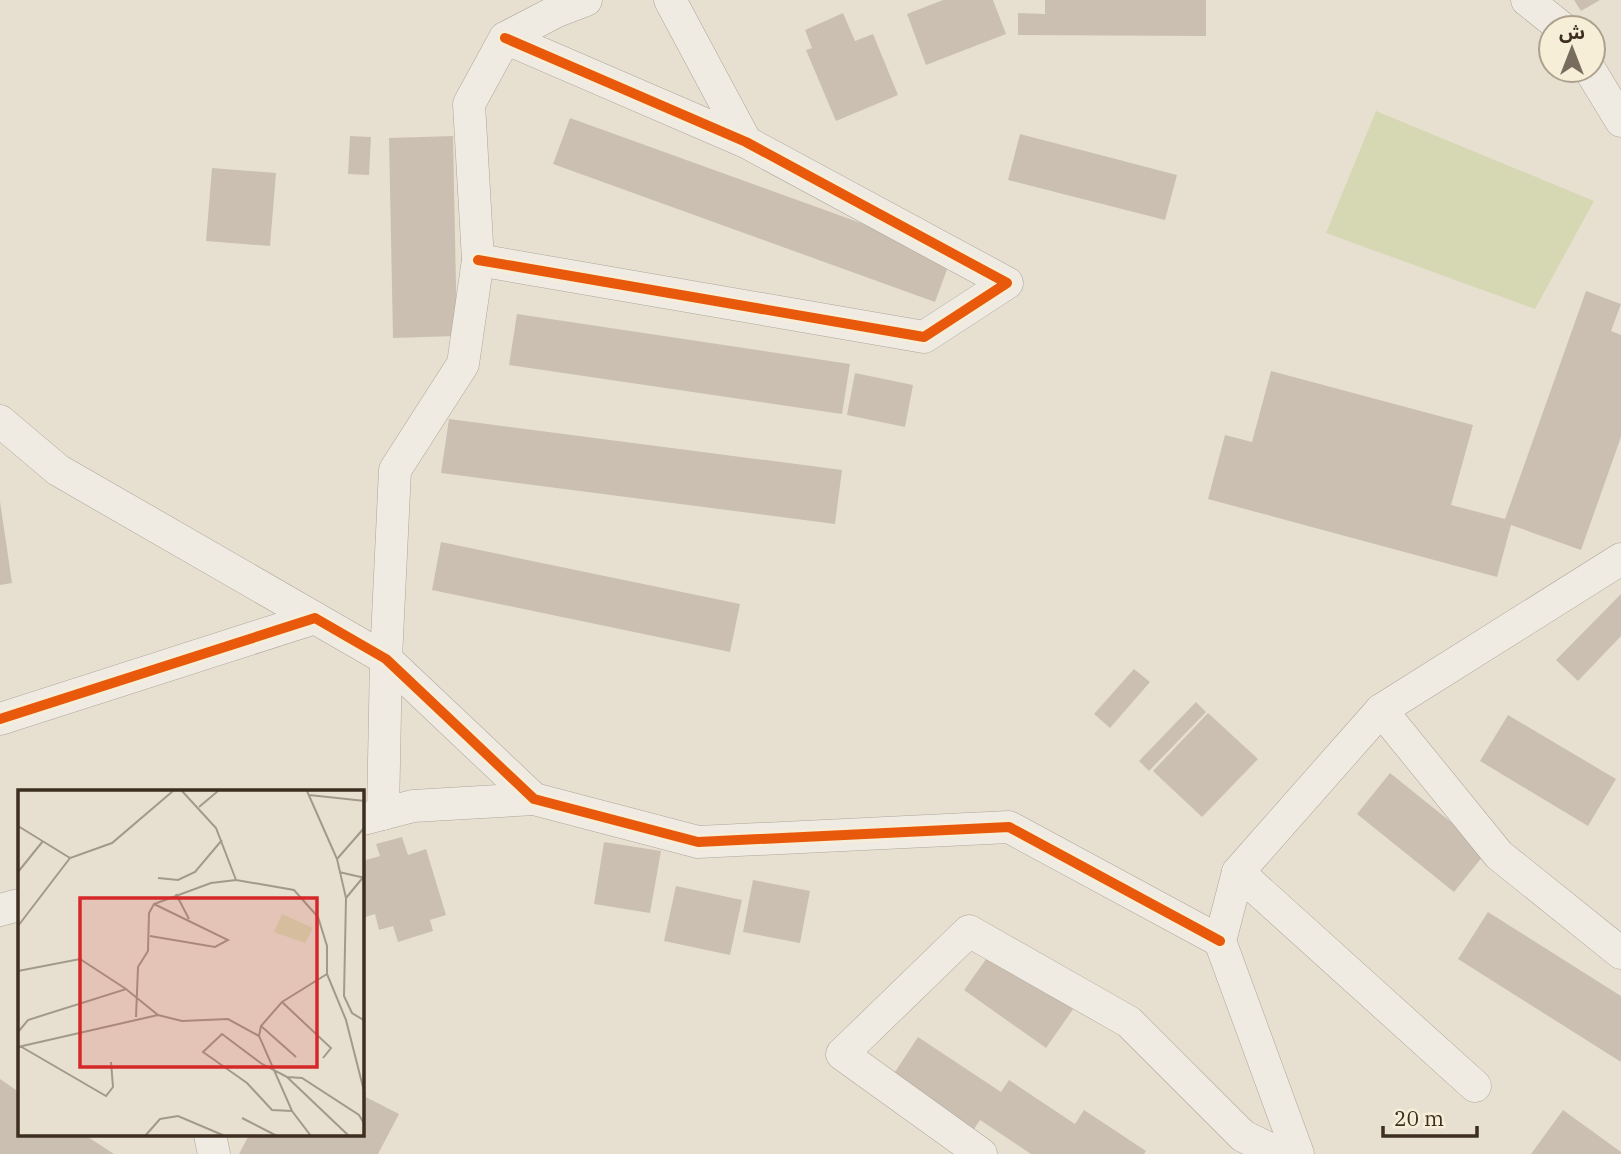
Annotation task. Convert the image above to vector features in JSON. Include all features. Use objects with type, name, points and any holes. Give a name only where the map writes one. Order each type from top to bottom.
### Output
[{"type":"street","points":[[586,0],[556,11],[505,37],[470,104],[478,260],[463,364],[395,470],[386,659],[373,817],[413,806],[534,799],[698,842],[1009,827],[1220,941]]},
{"type":"street","points":[[670,0],[746,142]]},
{"type":"street","points":[[1527,0],[1544,14]]},
{"type":"street","points":[[478,260],[924,337],[1007,283],[746,142],[505,37]]},
{"type":"street","points":[[1599,84],[1621,121]]},
{"type":"street","points":[[0,421],[58,470],[386,659],[534,799]]},
{"type":"street","points":[[1298,1154],[1220,941],[1238,872],[1381,710],[1621,559]]},
{"type":"street","points":[[0,719],[315,618]]},
{"type":"street","points":[[1381,710],[1499,855],[1621,953]]},
{"type":"street","points":[[1238,872],[1475,1086]]},
{"type":"street","points":[[0,910],[18,905]]},
{"type":"street","points":[[981,1154],[842,1054],[969,931],[1129,1022],[1243,1136],[1280,1154]]},
{"type":"street","points":[[210,1136],[214,1154]]},
{"type":"green space","points":[[1376,111],[1594,201],[1535,309],[1326,233]]},
{"type":"building","points":[[943,0],[993,0],[1006,34],[926,65],[907,14]]},
{"type":"building","points":[[1045,0],[1206,0],[1206,36],[1018,35],[1018,13],[1045,14]]},
{"type":"building","points":[[1574,0],[1600,0],[1581,11]]},
{"type":"building","points":[[843,13],[855,41],[873,34],[898,95],[836,121],[806,50],[812,48],[805,30]]},
{"type":"building","points":[[570,118],[952,256],[935,302],[553,164]]},
{"type":"building","points":[[1020,134],[1177,175],[1165,220],[1008,180]]},
{"type":"building","points":[[350,136],[371,137],[369,175],[348,174]]},
{"type":"building","points":[[453,136],[457,336],[393,338],[389,138]]},
{"type":"building","points":[[212,168],[276,173],[270,246],[206,241]]},
{"type":"building","points":[[1586,291],[1621,304],[1611,331],[1621,335],[1621,437],[1581,550],[1511,525],[1497,577],[1208,499],[1225,435],[1252,442],[1271,371],[1473,425],[1451,505],[1505,519]]},
{"type":"building","points":[[517,314],[850,364],[842,414],[509,365]]},
{"type":"building","points":[[855,373],[913,385],[905,427],[847,415]]},
{"type":"building","points":[[449,419],[842,470],[835,524],[441,473]]},
{"type":"building","points":[[0,501],[12,583],[0,585]]},
{"type":"building","points":[[441,542],[740,604],[730,652],[432,590]]},
{"type":"building","points":[[1621,594],[1621,636],[1578,681],[1556,660]]},
{"type":"building","points":[[1134,669],[1150,682],[1110,728],[1094,714]]},
{"type":"building","points":[[1196,702],[1206,712],[1149,771],[1139,761]]},
{"type":"building","points":[[1208,713],[1258,759],[1202,817],[1153,771]]},
{"type":"building","points":[[1508,715],[1616,779],[1588,826],[1480,761]]},
{"type":"building","points":[[1390,773],[1487,851],[1454,892],[1357,814]]},
{"type":"building","points":[[402,837],[408,855],[426,849],[446,915],[430,920],[433,931],[398,942],[393,926],[379,930],[375,914],[364,917],[364,860],[380,856],[376,844]]},
{"type":"building","points":[[604,842],[661,851],[650,913],[594,904]]},
{"type":"building","points":[[753,880],[810,891],[800,943],[743,932]]},
{"type":"building","points":[[676,886],[742,900],[730,955],[664,941]]},
{"type":"building","points":[[1488,912],[1621,996],[1621,1062],[1458,959]]},
{"type":"building","points":[[994,948],[1076,1005],[1046,1048],[964,990]]},
{"type":"building","points":[[918,1037],[1001,1092],[1009,1080],[1075,1124],[1084,1110],[1146,1151],[1144,1154],[1031,1154],[980,1120],[970,1135],[889,1081]]},
{"type":"building","points":[[0,1079],[18,1091],[18,1136],[87,1136],[114,1154],[0,1154]]},
{"type":"building","points":[[364,1096],[399,1114],[378,1154],[239,1154],[248,1136],[364,1136]]},
{"type":"building","points":[[1563,1110],[1621,1152],[1621,1154],[1531,1154]]},
{"type":"cycle path","points":[[478,260],[924,337],[1007,283],[746,142],[505,38]]},
{"type":"cycle path","points":[[0,719],[315,618],[386,659],[534,799],[698,842],[1009,827],[1220,941]]}]
